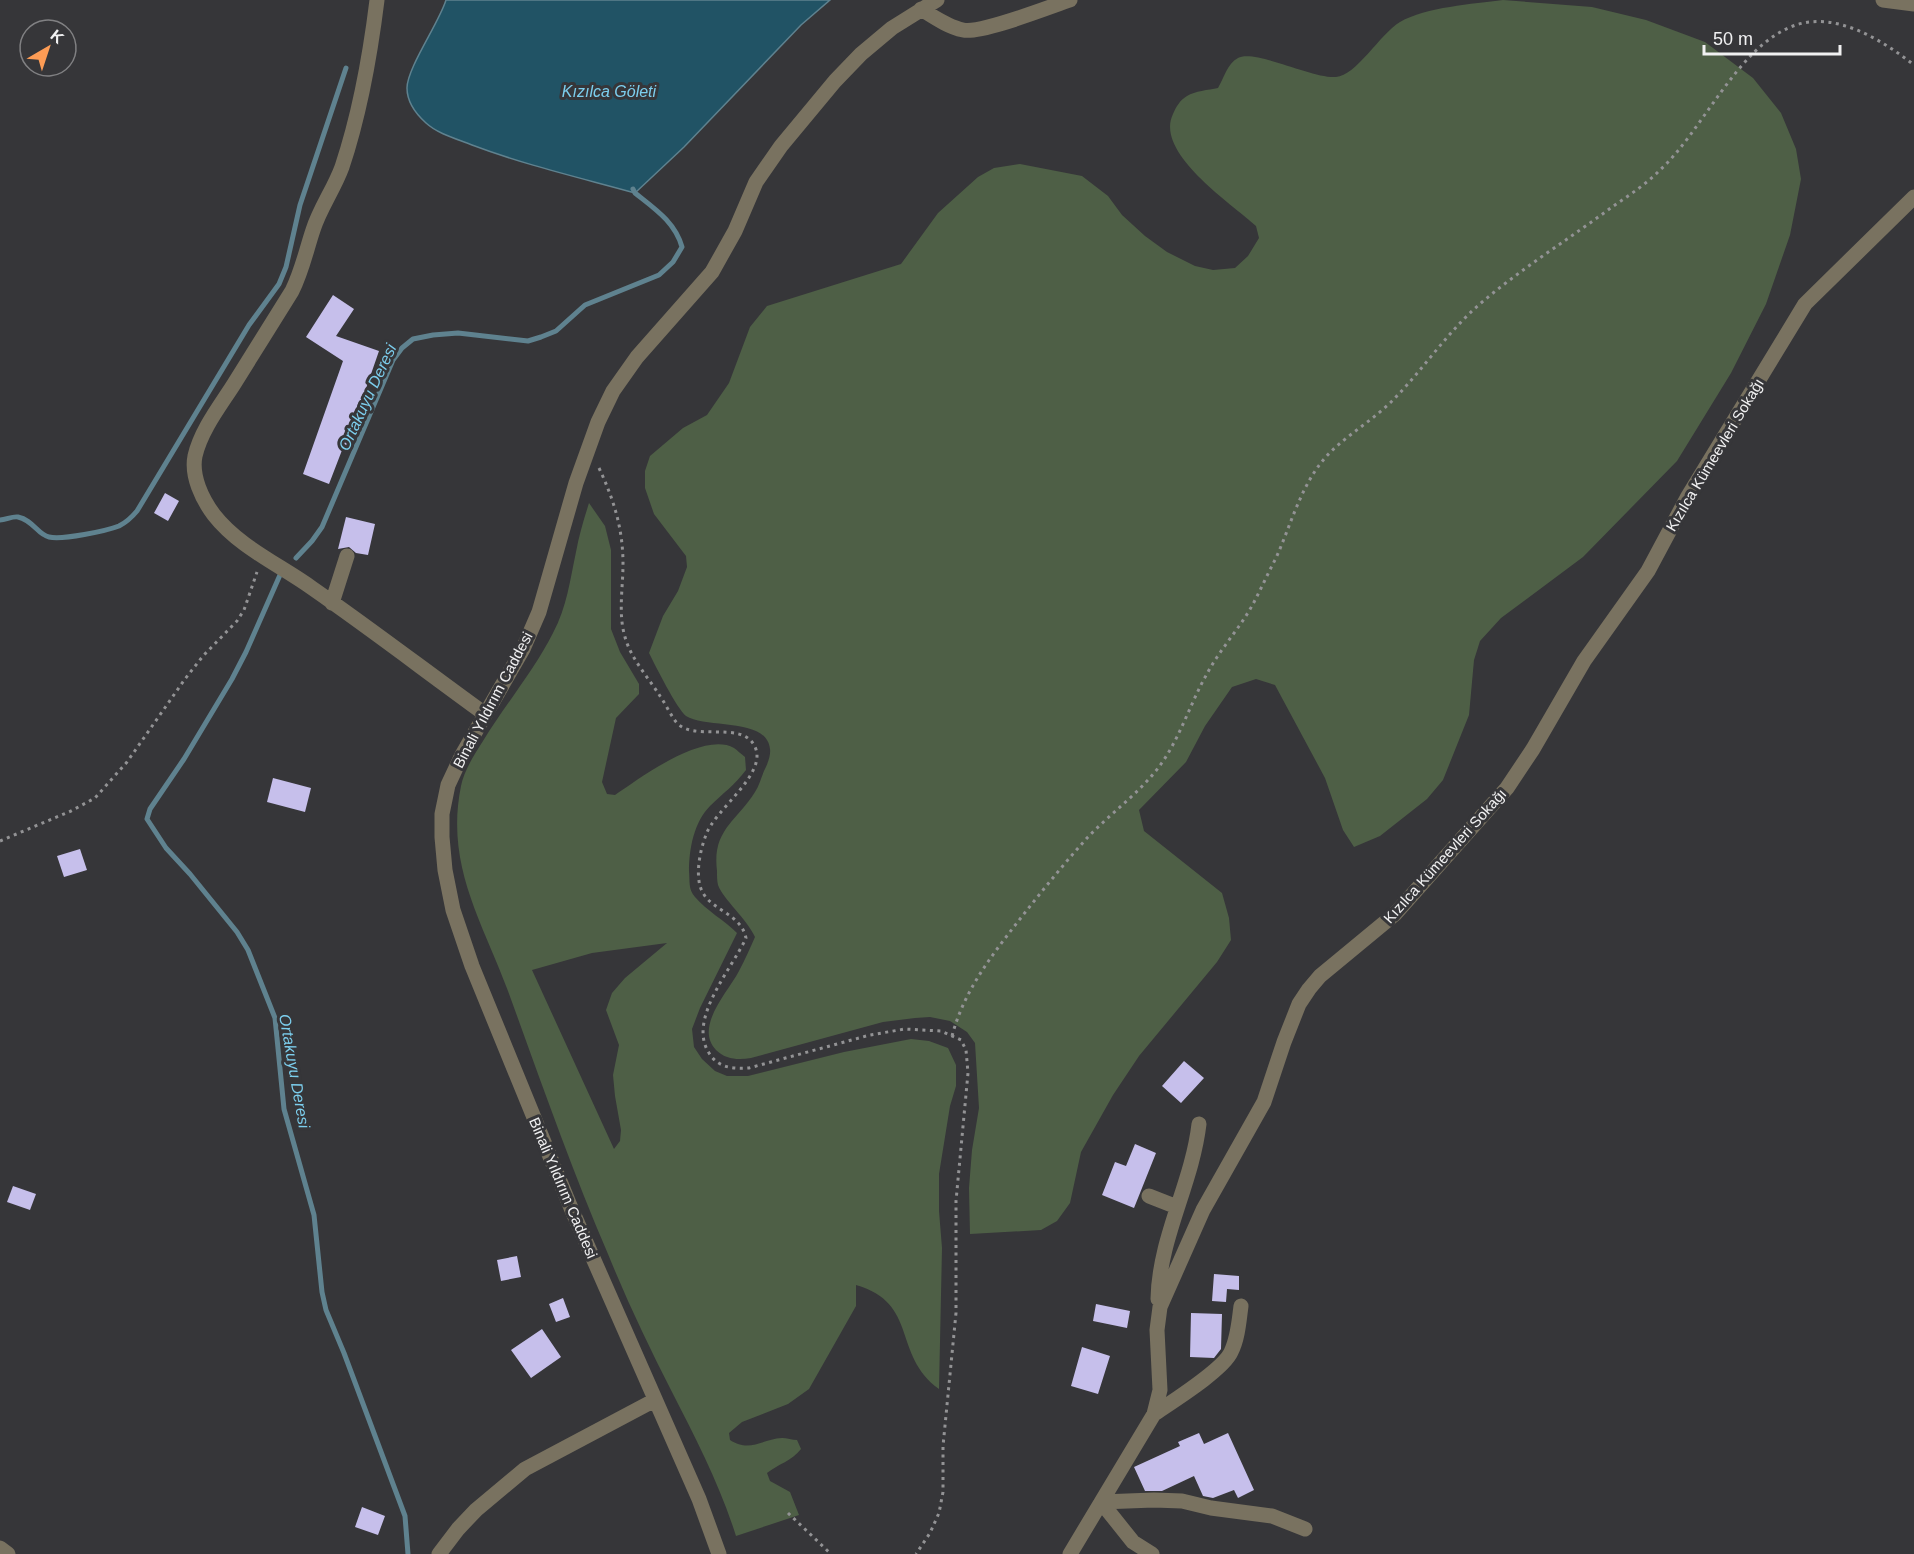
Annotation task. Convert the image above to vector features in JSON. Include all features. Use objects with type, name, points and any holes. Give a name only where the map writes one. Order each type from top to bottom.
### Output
[{"type":"street","points":[[377,0],[367,74],[349,146],[313,230],[300,276],[201,439],[195,457],[194,474],[202,494],[228,531],[293,575],[485,714]]},
{"type":"street","name":"Binali Yıldırım Caddesi","points":[[718,1554],[699,1499],[571,1208],[472,966],[453,910],[445,870],[442,814],[448,785],[462,755],[523,649],[539,612],[576,483],[613,391],[637,357],[712,272],[735,231],[756,182],[781,146],[835,81],[861,54],[892,28],[937,0]]},
{"type":"street","points":[[921,9],[944,23],[965,31],[996,25],[1070,0]]},
{"type":"street","points":[[1882,0],[1914,4]]},
{"type":"street","name":"Kızılca Kümeevleri Sokağı","points":[[1070,1554],[1154,1414],[1160,1390],[1158,1315],[1203,1210],[1264,1101],[1292,1020],[1309,989],[1320,976],[1395,914],[1507,788],[1533,749],[1584,661],[1644,578],[1692,490],[1800,311],[1822,285],[1914,197]]},
{"type":"street","points":[[332,603],[347,556]]},
{"type":"street","points":[[1158,1315],[1163,1260],[1193,1159],[1199,1124]]},
{"type":"street","points":[[1149,1196],[1177,1207]]},
{"type":"street","points":[[1154,1414],[1211,1373],[1228,1357],[1235,1343],[1242,1306]]},
{"type":"street","points":[[439,1554],[458,1529],[477,1510],[525,1469],[655,1400]]},
{"type":"street","points":[[1101,1502],[1182,1501],[1211,1508],[1272,1516],[1305,1529]]},
{"type":"street","points":[[1101,1502],[1132,1542],[1152,1554]]},
{"type":"street","points":[[0,1548],[8,1554]]},
{"type":"path","points":[[952,1036],[958,1012],[990,957],[1088,837],[1159,768],[1205,676],[1252,605],[1307,485],[1337,445],[1373,419],[1479,305],[1659,172],[1696,130],[1744,64],[1760,46],[1777,34],[1795,25],[1813,22],[1833,23],[1863,33],[1914,65]]},
{"type":"path","points":[[589,448],[618,514],[622,551],[624,635],[634,657],[681,728],[738,734],[749,739],[757,753],[756,764],[749,777],[711,824],[705,835],[700,857],[699,881],[703,894],[739,923],[746,938],[709,1005],[703,1022],[702,1035],[706,1050],[713,1059],[734,1070],[749,1068],[870,1035],[905,1029],[933,1029],[961,1040],[966,1050],[968,1073],[956,1201],[956,1313],[945,1413],[944,1492],[939,1513],[930,1533],[916,1554]]},
{"type":"path","points":[[0,841],[71,811],[95,798],[127,762],[203,656],[237,621],[244,610],[262,556]]},
{"type":"path","points":[[788,1513],[831,1554]]},
{"type":"green space","points":[[1503,0],[1592,7],[1646,20],[1705,42],[1753,78],[1781,113],[1796,149],[1801,179],[1790,235],[1766,304],[1731,373],[1677,461],[1583,557],[1501,618],[1480,641],[1474,660],[1469,715],[1443,780],[1427,799],[1380,836],[1354,847],[1343,830],[1325,778],[1275,685],[1256,679],[1232,687],[1205,726],[1186,762],[1139,810],[1144,831],[1222,893],[1229,918],[1231,940],[1217,962],[1139,1056],[1113,1095],[1081,1152],[1070,1203],[1057,1221],[1041,1230],[970,1234],[969,1188],[979,1108],[975,1043],[967,1032],[950,1021],[930,1017],[915,1018],[883,1022],[742,1059],[724,1056],[710,1041],[709,1031],[715,1010],[739,971],[755,937],[718,885],[716,857],[718,846],[727,827],[756,790],[770,755],[770,749],[766,739],[758,732],[734,725],[695,720],[686,716],[672,696],[649,653],[663,616],[678,591],[687,567],[686,556],[654,514],[645,488],[645,471],[650,456],[683,428],[707,415],[729,383],[750,327],[767,306],[901,264],[938,213],[978,177],[994,168],[1020,164],[1082,176],[1108,196],[1122,215],[1145,236],[1167,252],[1195,266],[1213,270],[1235,268],[1248,256],[1259,238],[1256,226],[1198,176],[1175,145],[1170,129],[1173,114],[1182,100],[1194,93],[1218,88],[1231,64],[1238,58],[1246,56],[1257,57],[1313,74],[1336,77],[1344,75],[1352,70],[1400,22],[1423,13],[1450,7]]},
{"type":"green space","points":[[589,503],[605,526],[611,550],[611,629],[620,652],[639,684],[639,694],[616,718],[602,782],[607,794],[615,795],[655,768],[689,751],[706,746],[721,744],[734,748],[745,757],[746,770],[705,812],[696,828],[691,845],[689,871],[691,891],[705,907],[737,933],[692,1029],[694,1047],[702,1059],[715,1071],[727,1076],[748,1076],[844,1052],[911,1039],[929,1041],[948,1048],[956,1065],[956,1086],[950,1106],[939,1174],[942,1248],[939,1389],[925,1376],[915,1361],[898,1317],[889,1304],[876,1293],[856,1285],[856,1306],[809,1389],[788,1404],[742,1422],[729,1433],[730,1440],[737,1444],[750,1445],[784,1438],[797,1440],[801,1449],[793,1457],[767,1473],[770,1481],[790,1492],[799,1515],[736,1536],[715,1480],[615,1272],[581,1189],[508,991],[477,916],[462,867],[458,842],[457,815],[464,775],[473,757],[538,660],[558,623],[568,593]],"holes":[[[667,943],[625,978],[612,993],[606,1010],[619,1045],[613,1075],[621,1130],[620,1141],[614,1149],[532,970],[592,953]]]},
{"type":"water","name":"Kızılca Göleti","points":[[446,0],[830,0],[801,25],[684,147],[635,193],[492,152],[442,133],[422,119],[409,98],[408,79]]},
{"type":"building","points":[[333,295],[354,309],[336,336],[379,351],[346,446],[344,445],[329,484],[303,474],[343,361],[306,337]]},
{"type":"building","points":[[165,493],[179,501],[168,521],[154,513]]},
{"type":"building","points":[[346,517],[375,524],[368,555],[356,553],[349,547],[338,549]]},
{"type":"building","points":[[273,778],[311,788],[305,812],[267,802]]},
{"type":"building","points":[[80,849],[87,870],[64,877],[57,856]]},
{"type":"building","points":[[1184,1061],[1204,1078],[1181,1103],[1162,1086]]},
{"type":"building","points":[[1135,1144],[1156,1153],[1134,1208],[1102,1195],[1115,1162],[1126,1166]]},
{"type":"building","points":[[13,1186],[36,1194],[30,1210],[7,1202]]},
{"type":"building","points":[[517,1256],[521,1277],[501,1281],[497,1260]]},
{"type":"building","points":[[1214,1274],[1239,1276],[1239,1290],[1227,1289],[1226,1302],[1212,1301]]},
{"type":"building","points":[[563,1298],[570,1317],[556,1322],[549,1304]]},
{"type":"building","points":[[1096,1304],[1130,1311],[1127,1328],[1093,1321]]},
{"type":"building","points":[[1191,1313],[1222,1314],[1221,1349],[1214,1358],[1190,1357]]},
{"type":"building","points":[[542,1329],[561,1357],[531,1378],[511,1350]]},
{"type":"building","points":[[1082,1347],[1110,1356],[1098,1394],[1071,1386]]},
{"type":"building","points":[[1199,1433],[1204,1444],[1228,1433],[1254,1490],[1238,1498],[1234,1490],[1213,1498],[1203,1496],[1194,1476],[1162,1491],[1145,1491],[1134,1467],[1180,1446],[1178,1442]]},
{"type":"building","points":[[362,1507],[385,1516],[378,1535],[355,1527]]},
{"type":"waterway","points":[[0,520],[18,517],[28,521],[45,536],[55,538],[119,526],[137,511],[249,325],[279,284],[286,267],[300,205],[346,68]]},
{"type":"waterway","name":"Ortakuyu Deresi","points":[[296,558],[322,527],[393,360],[413,339],[458,333],[528,341],[556,331],[585,305],[659,275],[673,262],[682,247],[675,230],[633,189]]},
{"type":"waterway","name":"Ortakuyu Deresi","points":[[280,575],[232,679],[184,759],[150,809],[147,819],[166,848],[237,932],[248,950],[275,1018],[284,1109],[314,1215],[326,1310],[405,1516],[408,1554]]}]
